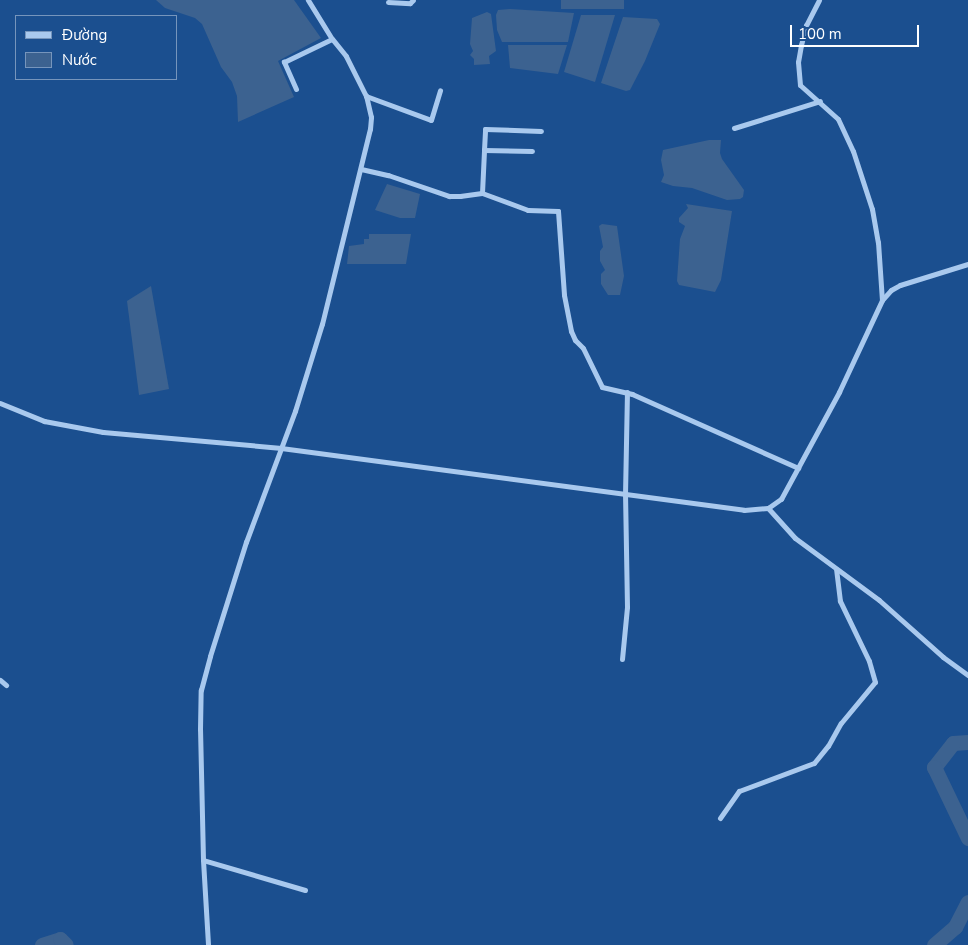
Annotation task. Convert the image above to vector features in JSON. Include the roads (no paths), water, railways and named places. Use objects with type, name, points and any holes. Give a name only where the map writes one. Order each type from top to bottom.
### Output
[{"type":"street","points":[[208,945],[203,860],[201,690],[246,542],[295,412],[322,324],[344,229],[361,169],[371,117],[366,96],[346,56],[332,39],[308,0]]},
{"type":"street","points":[[388,2],[410,4],[413,0]]},
{"type":"street","points":[[819,0],[806,25],[798,62],[800,85],[838,119],[845,131],[866,186],[878,242],[882,300]]},
{"type":"street","points":[[296,89],[284,62],[332,39]]},
{"type":"street","points":[[366,96],[431,120],[440,90]]},
{"type":"street","points":[[734,128],[820,101]]},
{"type":"street","points":[[482,193],[485,129],[541,131]]},
{"type":"street","points":[[484,150],[532,151]]},
{"type":"street","points":[[361,169],[449,196],[482,193],[528,210],[558,211],[564,296],[571,331],[575,340],[583,348],[602,387],[608,390],[627,392],[798,468]]},
{"type":"street","points":[[0,403],[44,422],[102,432],[280,448],[624,496],[744,510],[768,508],[781,500],[839,392],[882,300],[891,290],[900,285],[968,264]]},
{"type":"street","points":[[622,659],[626,607],[624,496],[627,392]]},
{"type":"street","points":[[768,508],[782,526],[795,538],[880,600],[943,657],[968,675]]},
{"type":"street","points":[[720,818],[739,791],[814,762],[828,746],[841,723],[875,682],[869,661],[840,601],[836,569]]},
{"type":"street","points":[[0,680],[6,685]]},
{"type":"street","points":[[203,860],[305,890]]},
{"type":"water","points":[[156,0],[294,0],[321,38],[278,61],[294,97],[238,122],[237,96],[232,82],[221,67],[202,24],[195,18],[165,8]]},
{"type":"water","points":[[561,0],[624,0],[624,9],[561,9]]},
{"type":"water","points":[[498,10],[574,13],[568,42],[502,42],[497,30],[496,15]]},
{"type":"water","points":[[487,12],[491,14],[496,51],[489,56],[490,64],[474,65],[474,59],[470,55],[473,51],[470,44],[472,18]]},
{"type":"water","points":[[581,15],[615,15],[595,82],[564,72]]},
{"type":"water","points":[[623,17],[657,19],[660,24],[645,61],[630,90],[626,91],[601,83]]},
{"type":"water","points":[[508,45],[567,45],[558,74],[510,68]]},
{"type":"water","points":[[709,140],[721,140],[720,153],[722,159],[744,190],[743,197],[740,199],[727,200],[692,188],[673,186],[661,182],[664,175],[661,160],[663,150]]},
{"type":"water","points":[[387,184],[420,194],[415,218],[400,218],[375,210]]},
{"type":"water","points":[[686,204],[732,211],[721,280],[715,292],[679,285],[677,281],[680,239],[685,226],[679,222],[679,218],[688,208]]},
{"type":"water","points":[[602,224],[617,226],[624,276],[620,295],[608,295],[601,284],[601,274],[605,270],[600,261],[600,251],[603,247],[599,226]]},
{"type":"water","points":[[369,234],[411,234],[406,264],[347,264],[349,246],[364,244],[364,239],[369,239]]},
{"type":"water","points":[[151,286],[169,389],[139,395],[127,301]]},
{"type":"waterway","points":[[968,742],[953,743],[934,767],[968,838]]},
{"type":"waterway","points":[[934,945],[955,927],[968,902]]},
{"type":"waterway","points":[[42,945],[60,939],[66,945]]}]
